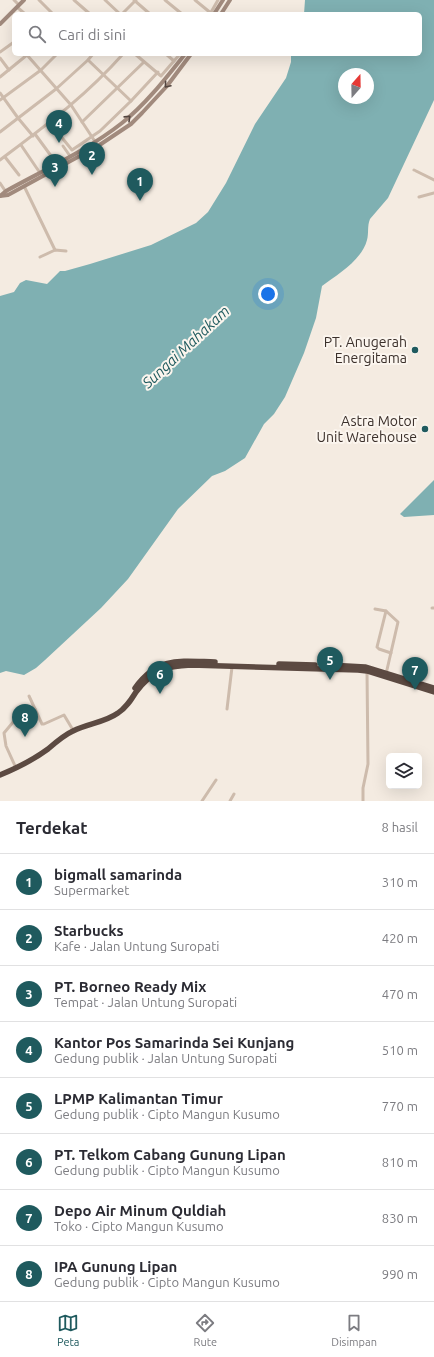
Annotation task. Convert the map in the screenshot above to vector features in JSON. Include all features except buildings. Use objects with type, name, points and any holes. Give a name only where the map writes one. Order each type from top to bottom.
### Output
[{"type":"highway","points":[[97,722],[100,718],[120,708],[144,676],[150,671],[170,662],[189,661],[367,671],[434,688]]},
{"type":"highway","points":[[0,775],[31,761],[73,730],[97,722],[103,722],[122,710],[148,679],[170,666],[358,666],[434,692]]},
{"type":"main road","points":[[0,24],[24,0]]},
{"type":"main road","points":[[213,12],[223,0]]},
{"type":"main road","points":[[222,12],[230,0]]},
{"type":"main road","points":[[7,193],[40,172],[97,144],[143,103],[183,56]]},
{"type":"main road","points":[[0,196],[24,186],[130,124],[167,86],[190,56]]},
{"type":"street","points":[[14,0],[23,12]]},
{"type":"street","points":[[39,0],[51,12]]},
{"type":"street","points":[[74,0],[88,12]]},
{"type":"street","points":[[105,0],[119,12]]},
{"type":"street","points":[[123,12],[135,0],[148,12]]},
{"type":"street","points":[[165,0],[180,12]]},
{"type":"street","points":[[195,0],[209,12]]},
{"type":"street","points":[[212,12],[218,0]]},
{"type":"street","points":[[0,52],[12,43]]},
{"type":"street","points":[[0,77],[27,56]]},
{"type":"street","points":[[29,56],[71,106],[97,144]]},
{"type":"street","points":[[2,99],[41,70],[55,56]]},
{"type":"street","points":[[0,132],[56,89],[91,56]]},
{"type":"street","points":[[0,160],[71,106],[104,75],[121,56]]},
{"type":"street","points":[[138,56],[158,72],[163,78],[178,56]]},
{"type":"street","points":[[168,56],[174,61]]},
{"type":"street","points":[[0,58],[9,70]]},
{"type":"street","points":[[88,60],[130,101]]},
{"type":"street","points":[[82,122],[144,62]]},
{"type":"street","points":[[50,123],[72,150],[104,128],[158,72]]},
{"type":"street","points":[[0,93],[2,99],[57,164]]},
{"type":"street","points":[[20,145],[40,172]]},
{"type":"street","points":[[63,146],[70,156]]},
{"type":"street","points":[[5,157],[19,175]]},
{"type":"street","points":[[414,170],[434,180]]},
{"type":"street","points":[[0,183],[7,193]]},
{"type":"street","points":[[24,186],[55,250]]},
{"type":"street","points":[[419,197],[434,193]]},
{"type":"street","points":[[40,257],[55,250],[66,251]]},
{"type":"street","points":[[375,609],[386,611],[397,620],[398,624],[386,675]]},
{"type":"street","points":[[386,611],[377,647],[391,653]]},
{"type":"street","points":[[227,709],[232,667]]},
{"type":"street","points":[[363,801],[363,788],[367,770],[368,755],[367,671]]},
{"type":"street","points":[[29,696],[42,724],[64,715],[73,730]]},
{"type":"street","points":[[16,768],[6,746],[4,733],[14,722],[35,709]]},
{"type":"street","points":[[202,801],[216,780]]},
{"type":"street","points":[[230,801],[234,794]]},
{"type":"water","name":"Sungai Mahakam","points":[[305,0],[434,0],[434,100],[388,198],[370,219],[368,237],[360,254],[342,272],[322,286],[316,318],[304,353],[285,397],[274,414],[264,424],[245,458],[225,471],[212,476],[178,509],[128,579],[101,608],[36,668],[24,675],[6,671],[0,673],[0,296],[14,292],[20,283],[26,280],[47,284],[60,271],[90,264],[151,245],[196,223],[208,212],[226,183],[255,124],[286,78],[291,62],[291,56],[422,56],[422,12],[304,12]]},
{"type":"water","points":[[434,480],[434,515],[404,517],[400,514]]},
{"type":"place","name":"Kantor Pos Samarinda Sei Kunjang","points":[[59,143]]},
{"type":"place","name":"Starbucks","points":[[92,175]]},
{"type":"place","name":"PT. Borneo Ready Mix","points":[[55,187]]},
{"type":"place","name":"bigmall samarinda","points":[[140,201]]},
{"type":"place","name":"PT. Anugerah Energitama","points":[[415,350]]},
{"type":"place","name":"Astra Motor Unit Warehouse","points":[[425,429]]},
{"type":"place","name":"LPMP Kalimantan Timur","points":[[330,680]]},
{"type":"place","name":"Depo Air Minum Quldiah","points":[[415,690]]},
{"type":"place","name":"PT. Telkom Cabang Gunung Lipan","points":[[160,694]]},
{"type":"place","name":"IPA Gunung Lipan","points":[[25,737]]}]
